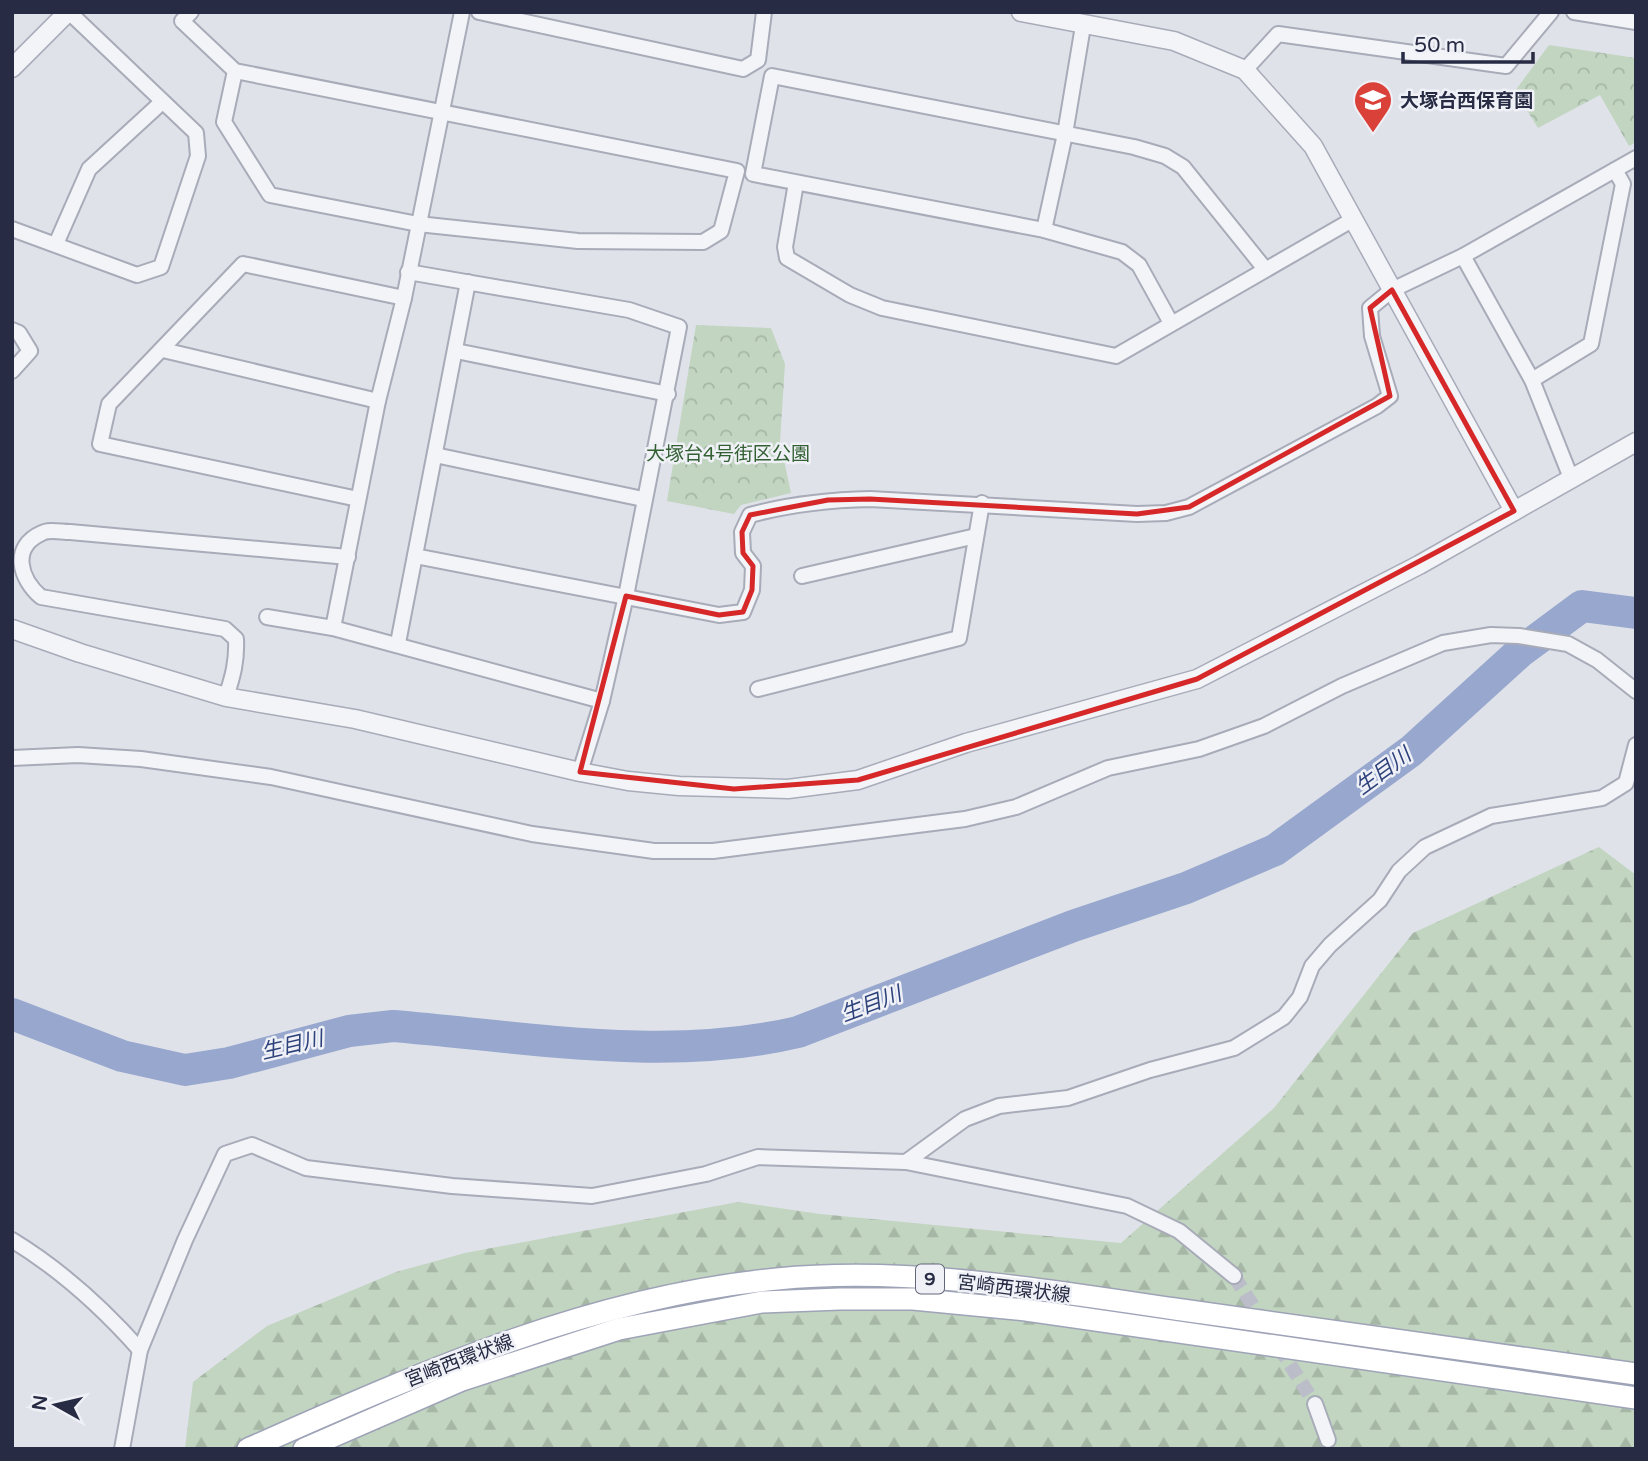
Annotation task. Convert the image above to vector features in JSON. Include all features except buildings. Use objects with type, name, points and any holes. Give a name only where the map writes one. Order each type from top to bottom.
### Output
[{"type":"main road","name":"宮崎西環状線","points":[[248,1449],[435,1366],[533,1332],[660,1298],[777,1279],[912,1277],[1024,1288],[1636,1374]]},
{"type":"main road","name":"宮崎西環状線","points":[[304,1449],[462,1380],[620,1329],[762,1302],[840,1299],[913,1299],[1026,1310],[1636,1398]]},
{"type":"street","points":[[12,68],[69,12],[196,134],[198,156],[161,267],[137,275],[12,229]]},
{"type":"street","points":[[191,12],[182,21],[236,71],[737,171],[720,231],[703,242],[578,241],[418,224],[270,195],[224,122],[236,71]]},
{"type":"street","points":[[333,628],[378,401],[404,298],[462,12]]},
{"type":"street","points":[[480,12],[743,69],[758,60],[764,12]]},
{"type":"street","points":[[1021,12],[1083,26],[1174,41],[1245,70],[1313,146],[1514,511]]},
{"type":"street","points":[[1245,70],[1278,34],[1506,66],[1551,12]]},
{"type":"street","points":[[1574,12],[1636,22]]},
{"type":"street","points":[[1044,230],[1065,134],[1083,26]]},
{"type":"street","points":[[1171,323],[1139,265],[1122,253],[1044,230],[753,174],[772,76],[1134,147],[1176,161],[1202,188],[1265,268]]},
{"type":"street","points":[[56,244],[89,169],[162,102]]},
{"type":"street","points":[[415,556],[719,615],[743,612],[752,590],[753,566],[743,553],[742,532],[750,515],[783,506],[828,500],[870,499],[982,503],[1137,514],[1166,513],[1189,507],[1377,406],[1390,396],[1372,336],[1370,309],[1392,290],[1463,256],[1636,158]]},
{"type":"street","points":[[1532,380],[1591,344],[1623,184],[1615,170]]},
{"type":"street","points":[[796,183],[785,247],[787,258],[850,295],[882,308],[1116,356],[1352,220]]},
{"type":"street","points":[[1463,256],[1532,380],[1571,478]]},
{"type":"street","points":[[358,499],[100,444],[109,404],[163,351],[243,264],[404,298]]},
{"type":"street","points":[[408,272],[629,310],[679,327],[668,394],[643,499],[626,596],[602,701],[580,772]]},
{"type":"street","points":[[398,643],[468,282]]},
{"type":"street","points":[[12,330],[19,332],[30,351],[12,370]]},
{"type":"street","points":[[163,351],[378,401]]},
{"type":"street","points":[[456,351],[668,394]]},
{"type":"street","points":[[12,629],[80,653],[226,697],[355,719],[580,772],[628,781],[734,789],[788,789],[858,780],[965,743],[1197,678],[1419,565],[1636,442]]},
{"type":"street","points":[[435,455],[643,499]]},
{"type":"street","points":[[758,689],[959,638],[982,503]]},
{"type":"street","points":[[226,697],[236,666],[236,639],[225,629],[41,597],[28,586],[20,568],[22,553],[30,540],[44,531],[70,532],[348,558]]},
{"type":"street","points":[[802,576],[976,536]]},
{"type":"street","points":[[267,617],[398,643],[602,701]]},
{"type":"street","points":[[12,758],[78,755],[141,759],[271,777],[532,834],[654,851],[713,851],[965,819],[1016,807],[1108,768],[1199,749],[1264,726],[1342,686],[1443,643],[1491,635],[1519,636],[1568,644],[1597,660],[1636,691]]},
{"type":"street","points":[[906,1162],[965,1119],[999,1106],[1068,1098],[1150,1070],[1234,1048],[1284,1017],[1300,997],[1312,966],[1330,945],[1380,900],[1399,871],[1425,847],[1491,816],[1602,798],[1626,783],[1636,745]]},
{"type":"street","points":[[122,1449],[140,1350],[184,1240],[225,1153],[252,1145],[306,1168],[452,1186],[592,1196],[706,1174],[758,1157],[906,1162],[1127,1206],[1179,1231],[1234,1276]]},
{"type":"street","points":[[12,1240],[43,1259],[87,1294],[140,1350]]},
{"type":"street","points":[[1315,1404],[1328,1440]]},
{"type":"highlighted area","points":[[1392,290],[1514,511],[1197,679],[858,780],[734,789],[580,772],[626,596],[719,615],[743,612],[752,590],[753,566],[743,553],[742,532],[750,515],[828,500],[870,499],[1137,514],[1189,507],[1390,396],[1370,308]]},
{"type":"green space","points":[[1549,45],[1636,58],[1636,142],[1629,146],[1600,95],[1538,128],[1515,91]]},
{"type":"green space","name":"大塚台4号街区公園","points":[[696,325],[771,328],[785,364],[780,442],[791,493],[741,505],[734,514],[667,501]]},
{"type":"green space","points":[[1599,847],[1636,875],[1636,1449],[185,1449],[193,1382],[267,1326],[396,1272],[465,1253],[738,1202],[820,1214],[1121,1243],[1274,1108],[1413,933]]},
{"type":"waterway","name":"生目川","points":[[12,1014],[122,1056],[185,1070],[229,1063],[349,1031],[393,1026],[545,1041],[647,1047],[698,1046],[798,1032],[1073,926],[1186,888],[1275,850],[1411,751],[1521,651],[1582,606],[1636,613]]},
{"type":"tunnel","points":[[1234,1276],[1315,1404]]},
{"type":"place","name":"大塚台西保育園","points":[[1373,134]]}]
